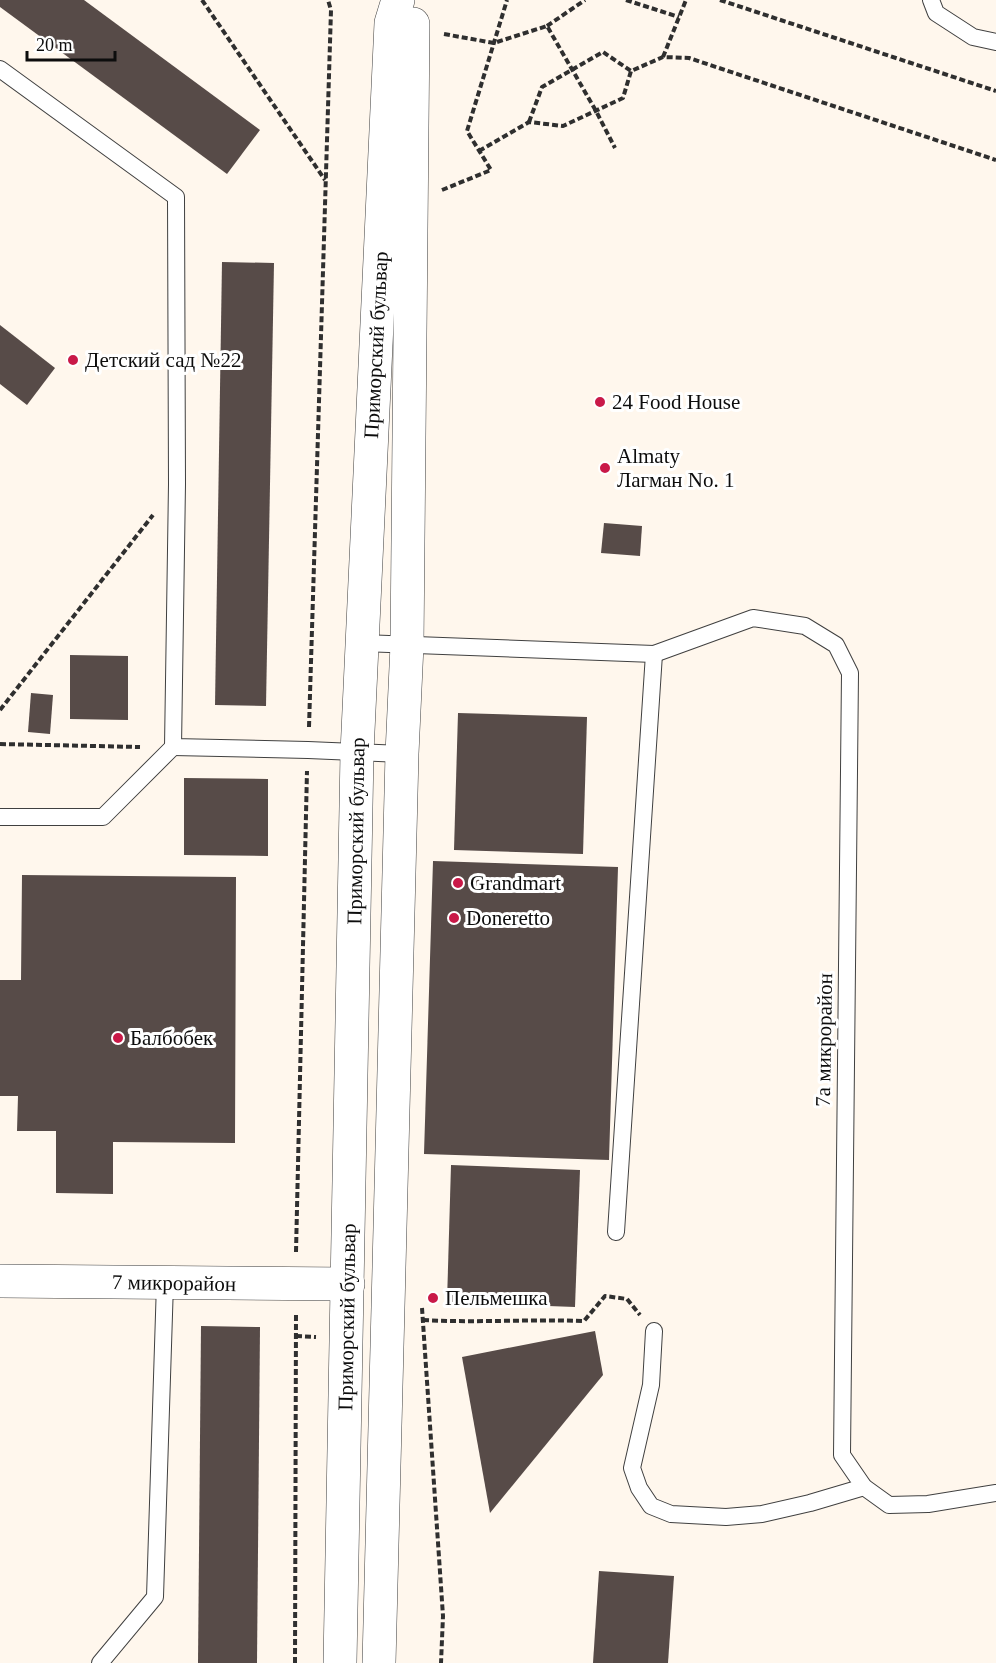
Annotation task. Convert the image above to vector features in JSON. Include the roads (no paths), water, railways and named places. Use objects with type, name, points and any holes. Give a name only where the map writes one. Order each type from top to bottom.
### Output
[{"type":"street","name":"Приморский бульвар","points":[[340,1663],[357,753],[391,23],[408,9]]},
{"type":"street","name":"Приморский бульвар","points":[[379,1663],[402,754],[407,645],[408,9]]},
{"type":"street","name":"7 микрорайон","points":[[0,1281],[348,1284]]},
{"type":"lane","points":[[931,0],[936,13],[973,37],[996,42]]},
{"type":"lane","points":[[0,69],[176,197],[177,484],[173,747],[103,817],[0,817]]},
{"type":"lane","name":"7а микрорайон","points":[[654,654],[753,618],[805,626],[836,645],[850,673],[842,1455],[864,1487],[889,1505],[928,1504],[996,1493]]},
{"type":"lane","points":[[362,643],[654,654],[616,1232]]},
{"type":"lane","points":[[173,747],[402,754]]},
{"type":"lane","points":[[100,1663],[154,1597],[165,1283]]},
{"type":"lane","points":[[654,1331],[651,1385],[632,1468],[639,1488],[651,1506],[671,1514],[726,1517],[762,1514],[864,1487]]},
{"type":"place","name":"Детский сад №22","points":[[73,360]]},
{"type":"place","name":"24 Food House","points":[[600,402]]},
{"type":"place","name":"Almaty Лагман No. 1","points":[[605,468]]},
{"type":"place","name":"Grandmart","points":[[458,883]]},
{"type":"place","name":"Doneretto","points":[[454,918]]},
{"type":"place","name":"Балбобек","points":[[118,1038]]},
{"type":"place","name":"Пельмешка","points":[[433,1298]]}]
